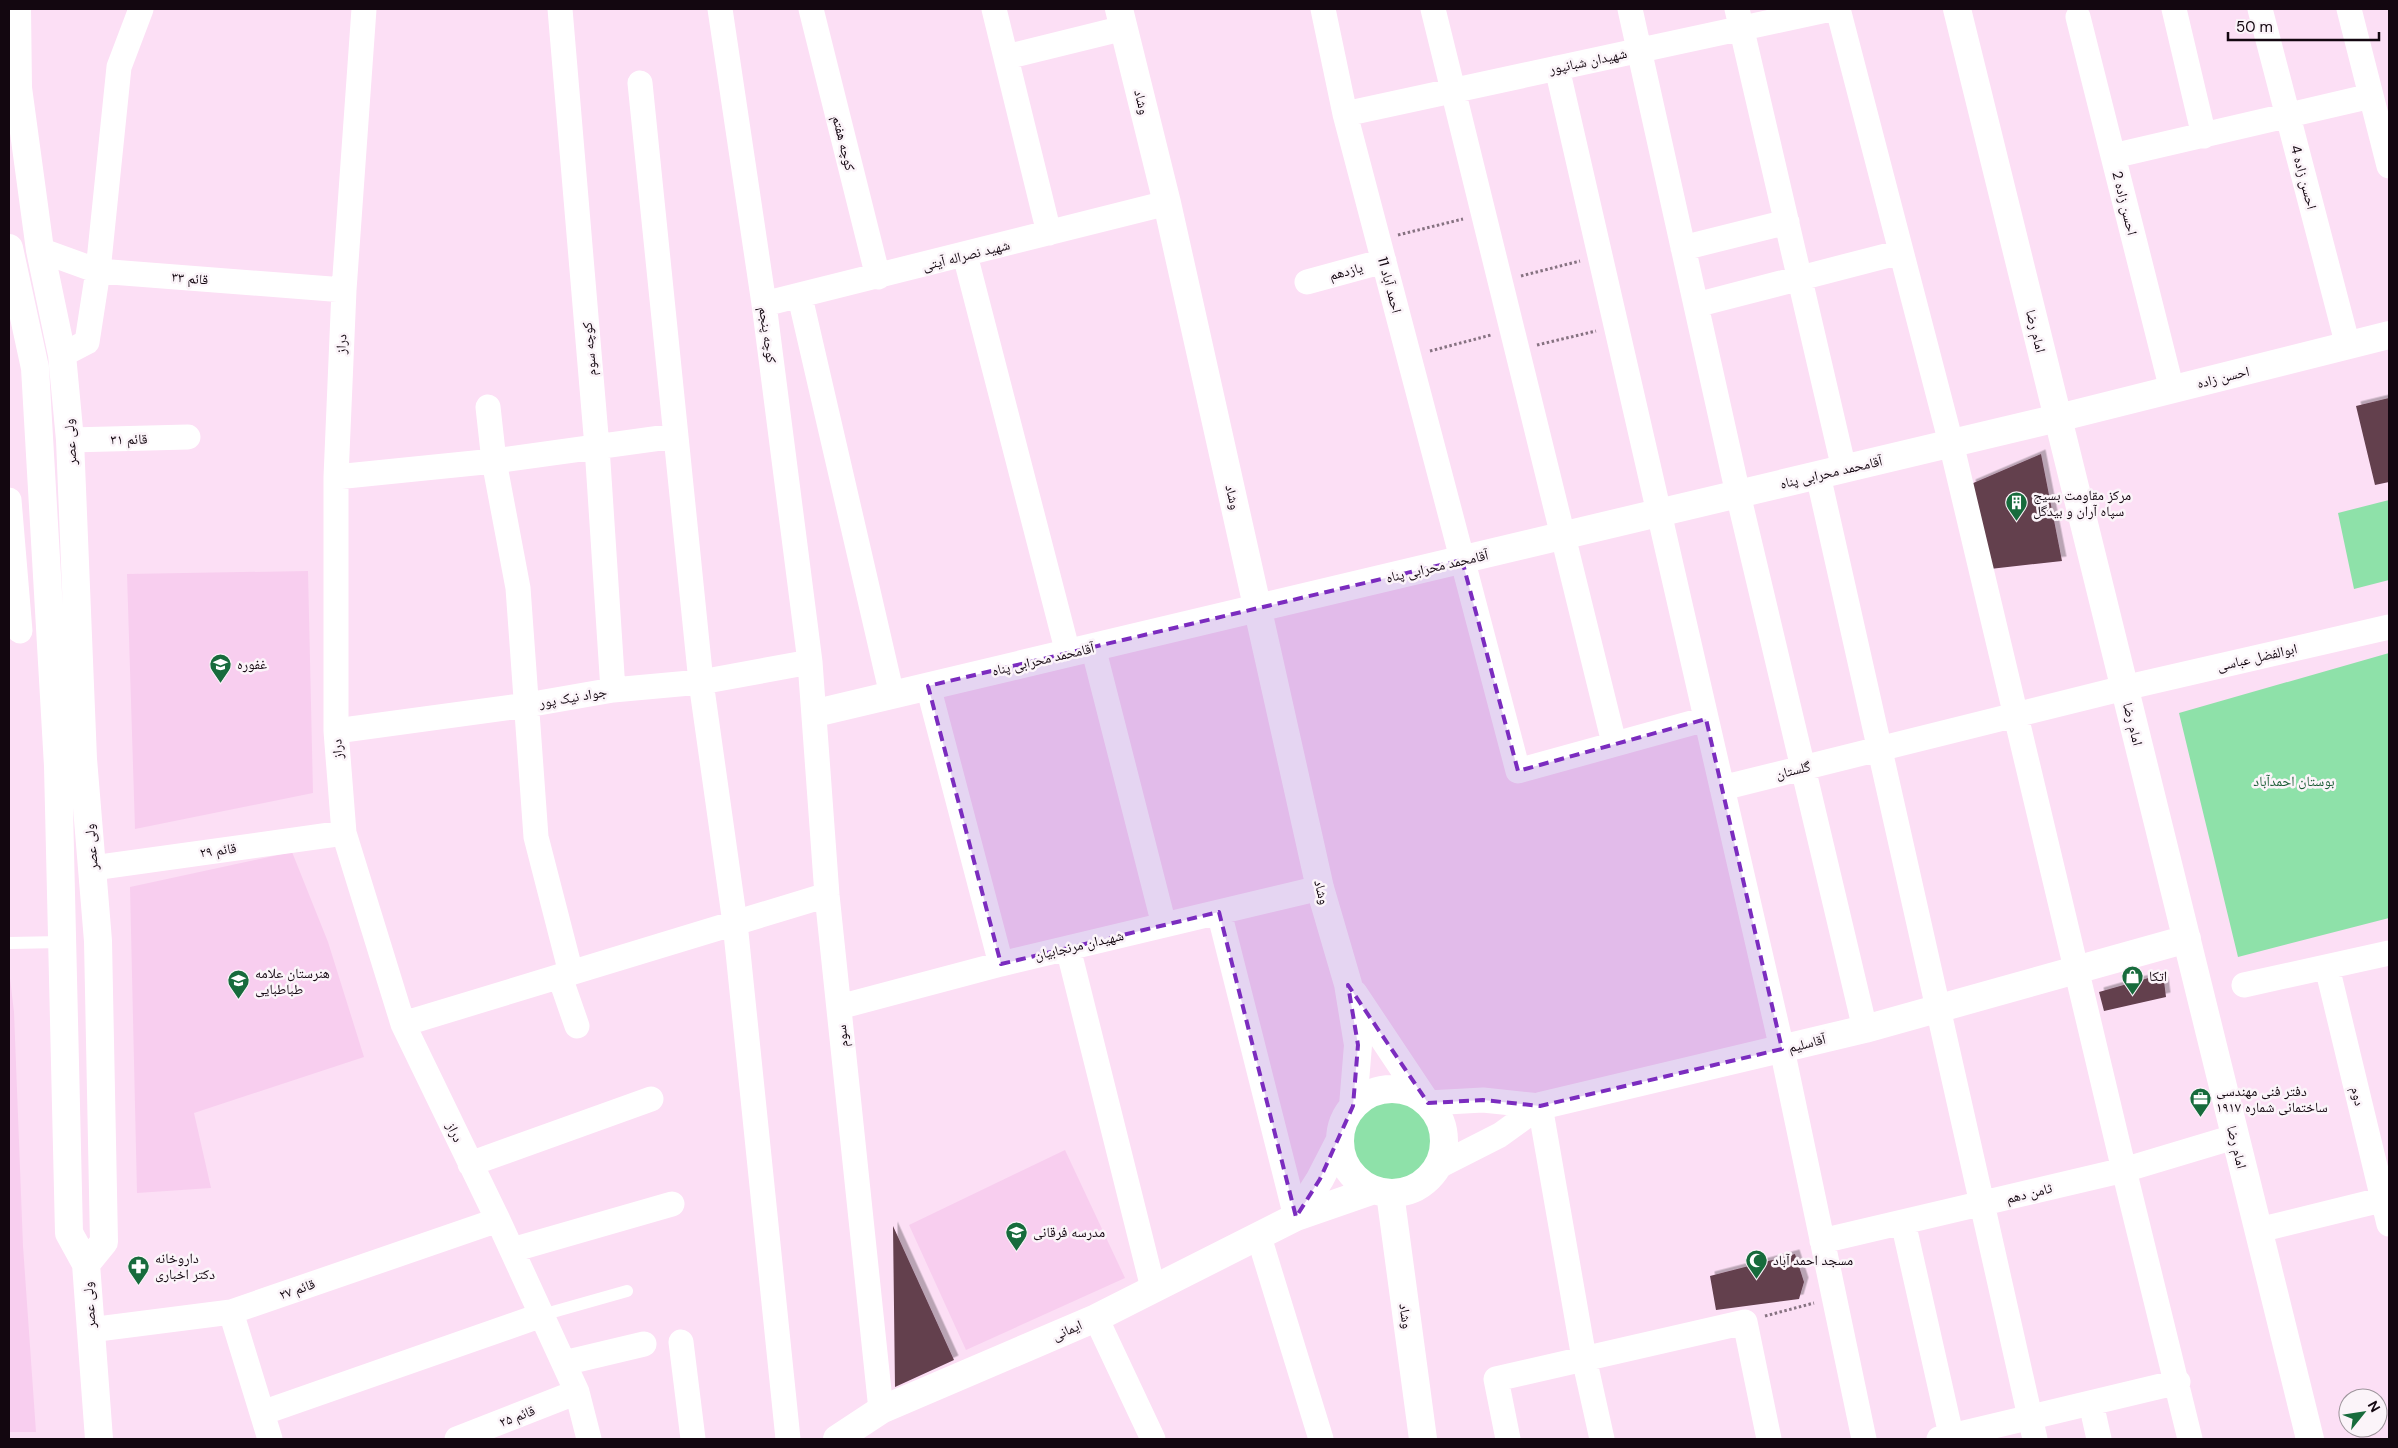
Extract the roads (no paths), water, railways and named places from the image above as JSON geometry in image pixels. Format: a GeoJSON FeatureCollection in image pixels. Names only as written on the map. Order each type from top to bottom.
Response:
{"type":"FeatureCollection","features":[{"type":"Feature","properties":{"kind":"street","name":"ولی عصر"},"geometry":{"type":"LineString","coordinates":[[18,9],[13,87],[40,250],[62,355],[70,440],[82,739],[98,940],[104,1242],[86,1264],[99,1439]]}},
{"type":"Feature","properties":{"kind":"street"},"geometry":{"type":"LineString","coordinates":[[62,355],[86,342],[98,271],[120,67],[141,9]]}},
{"type":"Feature","properties":{"kind":"street","name":"دراز"},"geometry":{"type":"LineString","coordinates":[[364,9],[344,290],[336,477],[336,731],[344,833],[403,1024],[498,1220],[577,1392],[589,1439]]}},
{"type":"Feature","properties":{"kind":"street","name":"کوچه سوم"},"geometry":{"type":"LineString","coordinates":[[560,9],[597,447],[613,690]]}},
{"type":"Feature","properties":{"kind":"street","name":"کوچه پنجم"},"geometry":{"type":"LineString","coordinates":[[720,9],[764,304],[810,662]]}},
{"type":"Feature","properties":{"kind":"street","name":"کوچه هفتم"},"geometry":{"type":"LineString","coordinates":[[811,9],[878,277]]}},
{"type":"Feature","properties":{"kind":"street"},"geometry":{"type":"LineString","coordinates":[[994,9],[1049,233]]}},
{"type":"Feature","properties":{"kind":"street","name":"احمد آباد 11"},"geometry":{"type":"LineString","coordinates":[[1323,9],[1345,114],[1518,771],[1614,743]]}},
{"type":"Feature","properties":{"kind":"street"},"geometry":{"type":"LineString","coordinates":[[1433,9],[1514,340],[1565,535],[1614,743],[1706,719]]}},
{"type":"Feature","properties":{"kind":"street"},"geometry":{"type":"LineString","coordinates":[[1630,9],[1738,494],[1865,1029]]}},
{"type":"Feature","properties":{"kind":"street","name":"شهیدان شبانپور"},"geometry":{"type":"LineString","coordinates":[[1345,114],[1639,50],[1739,19],[1831,9]]}},
{"type":"Feature","properties":{"kind":"street"},"geometry":{"type":"LineString","coordinates":[[1838,9],[1951,443],[2124,1170],[2178,1382],[2190,1439]]}},
{"type":"Feature","properties":{"kind":"street","name":"امام رضا"},"geometry":{"type":"LineString","coordinates":[[1957,9],[2310,1439]]}},
{"type":"Feature","properties":{"kind":"street"},"geometry":{"type":"LineString","coordinates":[[2174,9],[2204,136]]}},
{"type":"Feature","properties":{"kind":"street","name":"احسن زاده 4"},"geometry":{"type":"LineString","coordinates":[[2260,9],[2348,346]]}},
{"type":"Feature","properties":{"kind":"street"},"geometry":{"type":"LineString","coordinates":[[2349,9],[2389,166]]}},
{"type":"Feature","properties":{"kind":"street","name":"احسن زاده 2"},"geometry":{"type":"LineString","coordinates":[[2078,17],[2172,390]]}},
{"type":"Feature","properties":{"kind":"street"},"geometry":{"type":"LineString","coordinates":[[1006,57],[1122,18]]}},
{"type":"Feature","properties":{"kind":"street","name":"وشاد"},"geometry":{"type":"LineString","coordinates":[[1122,18],[1167,203],[1320,888],[1348,984]]}},
{"type":"Feature","properties":{"kind":"street"},"geometry":{"type":"LineString","coordinates":[[1739,19],[1799,278],[1879,749],[2033,1428]]}},
{"type":"Feature","properties":{"kind":"street"},"geometry":{"type":"LineString","coordinates":[[1557,68],[1782,1050],[1864,1439]]}},
{"type":"Feature","properties":{"kind":"street"},"geometry":{"type":"LineString","coordinates":[[640,83],[701,682],[735,923],[788,1439]]}},
{"type":"Feature","properties":{"kind":"street"},"geometry":{"type":"LineString","coordinates":[[2113,156],[2371,96]]}},
{"type":"Feature","properties":{"kind":"street","name":"شهید نصراله آیتی"},"geometry":{"type":"LineString","coordinates":[[764,304],[800,297],[1167,203]]}},
{"type":"Feature","properties":{"kind":"street"},"geometry":{"type":"LineString","coordinates":[[1683,248],[1787,222]]}},
{"type":"Feature","properties":{"kind":"street"},"geometry":{"type":"LineString","coordinates":[[9,248],[34,368],[58,766],[69,1233],[86,1264]]}},
{"type":"Feature","properties":{"kind":"street","name":"قائم ۳۳"},"geometry":{"type":"LineString","coordinates":[[40,250],[98,271],[344,290]]}},
{"type":"Feature","properties":{"kind":"street","name":"یازدهم"},"geometry":{"type":"LineString","coordinates":[[1308,282],[1381,251]]}},
{"type":"Feature","properties":{"kind":"street"},"geometry":{"type":"LineString","coordinates":[[1696,305],[1901,252]]}},
{"type":"Feature","properties":{"kind":"street"},"geometry":{"type":"LineString","coordinates":[[965,255],[1164,925]]}},
{"type":"Feature","properties":{"kind":"street"},"geometry":{"type":"LineString","coordinates":[[800,297],[892,695]]}},
{"type":"Feature","properties":{"kind":"street","name":"احسن زاده"},"geometry":{"type":"LineString","coordinates":[[2058,418],[2389,335]]}},
{"type":"Feature","properties":{"kind":"street"},"geometry":{"type":"LineString","coordinates":[[488,407],[494,461],[518,588],[536,836],[577,1026]]}},
{"type":"Feature","properties":{"kind":"street","name":"آقامحمد محرابی پناه"},"geometry":{"type":"LineString","coordinates":[[816,713],[2058,418]]}},
{"type":"Feature","properties":{"kind":"street"},"geometry":{"type":"LineString","coordinates":[[336,477],[494,461],[675,436]]}},
{"type":"Feature","properties":{"kind":"street","name":"قائم ۳۱"},"geometry":{"type":"LineString","coordinates":[[70,440],[188,437]]}},
{"type":"Feature","properties":{"kind":"street"},"geometry":{"type":"LineString","coordinates":[[9,500],[20,631]]}},
{"type":"Feature","properties":{"kind":"street","name":"ابوالفضل عباسی"},"geometry":{"type":"LineString","coordinates":[[2124,688],[2389,627]]}},
{"type":"Feature","properties":{"kind":"street","name":"جواد نیک پور"},"geometry":{"type":"LineString","coordinates":[[336,731],[527,705],[613,690],[701,682],[810,662]]}},
{"type":"Feature","properties":{"kind":"street","name":"سوم"},"geometry":{"type":"LineString","coordinates":[[810,662],[816,713],[827,895],[881,1410]]}},
{"type":"Feature","properties":{"kind":"street"},"geometry":{"type":"LineString","coordinates":[[928,686],[1001,964]]}},
{"type":"Feature","properties":{"kind":"street","name":"گلستان"},"geometry":{"type":"LineString","coordinates":[[1722,788],[2124,688]]}},
{"type":"Feature","properties":{"kind":"street","name":"قائم ۲۹"},"geometry":{"type":"LineString","coordinates":[[93,868],[344,833]]}},
{"type":"Feature","properties":{"kind":"street","name":"شهیدان مرنجابیان"},"geometry":{"type":"LineString","coordinates":[[839,1007],[1001,964],[1320,888]]}},
{"type":"Feature","properties":{"kind":"street"},"geometry":{"type":"LineString","coordinates":[[403,1024],[827,895]]}},
{"type":"Feature","properties":{"kind":"street"},"geometry":{"type":"LineString","coordinates":[[1219,912],[1296,1217]]}},
{"type":"Feature","properties":{"kind":"street","name":"آقاسلیم"},"geometry":{"type":"LineString","coordinates":[[1437,1167],[1500,1135],[1540,1106],[1865,1029],[2187,939]]}},
{"type":"Feature","properties":{"kind":"street"},"geometry":{"type":"LineString","coordinates":[[1068,948],[1153,1288]]}},
{"type":"Feature","properties":{"kind":"street"},"geometry":{"type":"LineString","coordinates":[[2244,985],[2389,953]]}},
{"type":"Feature","properties":{"kind":"street","name":"دوم"},"geometry":{"type":"LineString","coordinates":[[2327,967],[2386,1199],[2389,1224]]}},
{"type":"Feature","properties":{"kind":"street"},"geometry":{"type":"LineString","coordinates":[[1348,984],[1426,1101],[1435,1110],[1444,1127],[1444,1144],[1441,1160],[1432,1175],[1420,1186],[1405,1192],[1382,1191],[1360,1182],[1349,1170],[1342,1155],[1340,1140],[1346,1117],[1353,1106],[1362,1097],[1378,1090],[1394,1088],[1410,1091],[1426,1101],[1483,1100],[1540,1106],[1584,1358],[1602,1439]]}},
{"type":"Feature","properties":{"kind":"street"},"geometry":{"type":"LineString","coordinates":[[1348,984],[1358,1044],[1353,1106]]}},
{"type":"Feature","properties":{"kind":"street"},"geometry":{"type":"LineString","coordinates":[[470,1164],[651,1099]]}},
{"type":"Feature","properties":{"kind":"street","name":"ثامن دهم"},"geometry":{"type":"LineString","coordinates":[[1822,1241],[2124,1170],[2234,1137]]}},
{"type":"Feature","properties":{"kind":"street","name":"ایمانی"},"geometry":{"type":"LineString","coordinates":[[1296,1217],[1320,1179],[1340,1140]]}},
{"type":"Feature","properties":{"kind":"street","name":"وشاد"},"geometry":{"type":"LineString","coordinates":[[1382,1191],[1423,1439]]}},
{"type":"Feature","properties":{"kind":"street","name":"ایمانی"},"geometry":{"type":"LineString","coordinates":[[837,1439],[881,1410],[1096,1318],[1296,1217],[1382,1191]]}},
{"type":"Feature","properties":{"kind":"street"},"geometry":{"type":"LineString","coordinates":[[2259,1230],[2386,1199]]}},
{"type":"Feature","properties":{"kind":"street"},"geometry":{"type":"LineString","coordinates":[[512,1250],[672,1204]]}},
{"type":"Feature","properties":{"kind":"street","name":"قائم ۲۷"},"geometry":{"type":"LineString","coordinates":[[90,1330],[231,1312],[498,1220]]}},
{"type":"Feature","properties":{"kind":"street"},"geometry":{"type":"LineString","coordinates":[[1903,1222],[1947,1438],[2033,1428],[2091,1403],[2178,1382]]}},
{"type":"Feature","properties":{"kind":"street"},"geometry":{"type":"LineString","coordinates":[[1258,1237],[1320,1439]]}},
{"type":"Feature","properties":{"kind":"street"},"geometry":{"type":"LineString","coordinates":[[231,1312],[270,1439]]}},
{"type":"Feature","properties":{"kind":"street"},"geometry":{"type":"LineString","coordinates":[[262,1413],[542,1315]]}},
{"type":"Feature","properties":{"kind":"street"},"geometry":{"type":"LineString","coordinates":[[1096,1318],[1153,1439]]}},
{"type":"Feature","properties":{"kind":"street"},"geometry":{"type":"LineString","coordinates":[[1508,1439],[1496,1378],[1745,1322],[1769,1439]]}},
{"type":"Feature","properties":{"kind":"street"},"geometry":{"type":"LineString","coordinates":[[681,1342],[693,1439]]}},
{"type":"Feature","properties":{"kind":"street"},"geometry":{"type":"LineString","coordinates":[[564,1363],[644,1344]]}},
{"type":"Feature","properties":{"kind":"street","name":"قائم ۲۵"},"geometry":{"type":"LineString","coordinates":[[458,1439],[577,1392]]}},
{"type":"Feature","properties":{"kind":"street"},"geometry":{"type":"LineString","coordinates":[[2091,1403],[2099,1439]]}},
{"type":"Feature","properties":{"kind":"lane"},"geometry":{"type":"LineString","coordinates":[[9,943],[62,942]]}},
{"type":"Feature","properties":{"kind":"lane"},"geometry":{"type":"LineString","coordinates":[[542,1315],[627,1291]]}},
{"type":"Feature","properties":{"kind":"place","name":"مرکز مقاومت بسیج سپاه آران و بیدگل"},"geometry":{"type":"Point","coordinates":[2017,522]}},
{"type":"Feature","properties":{"kind":"place","name":"غفوره"},"geometry":{"type":"Point","coordinates":[221,683]}},
{"type":"Feature","properties":{"kind":"place","name":"اتکا"},"geometry":{"type":"Point","coordinates":[2133,995]}},
{"type":"Feature","properties":{"kind":"place","name":"هنرستان علامه طباطبایی"},"geometry":{"type":"Point","coordinates":[239,1000]}},
{"type":"Feature","properties":{"kind":"place","name":"دفتر فنی مهندسی ساختمانی شماره ۱۹۱۷"},"geometry":{"type":"Point","coordinates":[2200,1118]}},
{"type":"Feature","properties":{"kind":"place","name":"مدرسه فرقانی"},"geometry":{"type":"Point","coordinates":[1017,1251]}},
{"type":"Feature","properties":{"kind":"place","name":"مسجد احمد آباد"},"geometry":{"type":"Point","coordinates":[1757,1279]}},
{"type":"Feature","properties":{"kind":"place","name":"داروخانه دکتر اخباری"},"geometry":{"type":"Point","coordinates":[139,1285]}},
{"type":"Feature","properties":{"kind":"park label","name":"بوستان احمدآباد"},"geometry":{"type":"Point","coordinates":[2294,781]}}]}
